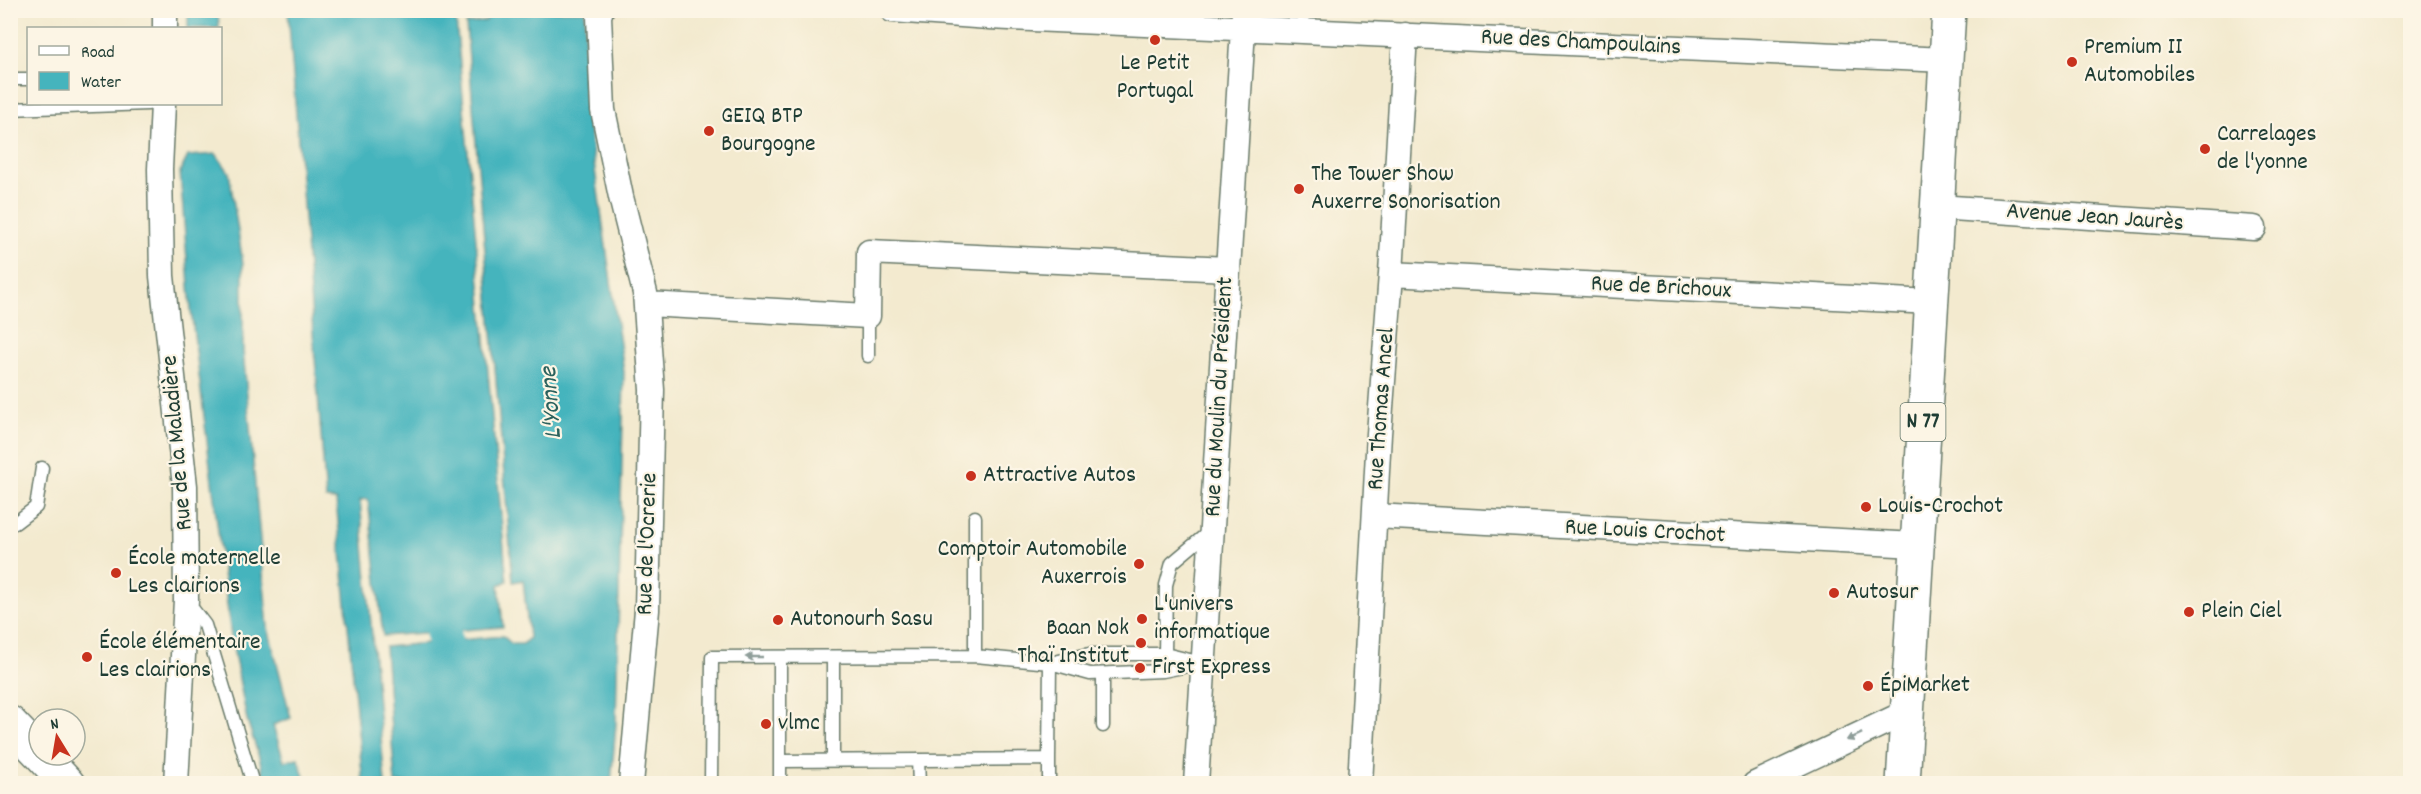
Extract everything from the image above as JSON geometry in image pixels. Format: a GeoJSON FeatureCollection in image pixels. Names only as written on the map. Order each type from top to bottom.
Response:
{"type":"FeatureCollection","features":[{"type":"Feature","properties":{"kind":"main road","name":"N 77"},"geometry":{"type":"LineString","coordinates":[[1903,783],[1949,10]]}},
{"type":"Feature","properties":{"kind":"main road"},"geometry":{"type":"LineString","coordinates":[[10,723],[27,741]]}},
{"type":"Feature","properties":{"kind":"main road"},"geometry":{"type":"LineString","coordinates":[[53,767],[68,783]]}},
{"type":"Feature","properties":{"kind":"street"},"geometry":{"type":"LineString","coordinates":[[165,10],[165,27]]}},
{"type":"Feature","properties":{"kind":"street","name":"Rue de l'Ocrerie"},"geometry":{"type":"LineString","coordinates":[[601,10],[599,16],[603,110],[647,304],[652,390],[647,610],[631,783]]}},
{"type":"Feature","properties":{"kind":"street","name":"Rue des Champoulains"},"geometry":{"type":"LineString","coordinates":[[892,10],[1001,18],[1243,19],[1405,35],[1946,60]]}},
{"type":"Feature","properties":{"kind":"street","name":"Rue du Moulin du Président"},"geometry":{"type":"LineString","coordinates":[[1197,783],[1202,663],[1208,618],[1243,19]]}},
{"type":"Feature","properties":{"kind":"street","name":"Rue Thomas Ancel"},"geometry":{"type":"LineString","coordinates":[[1360,783],[1379,434],[1405,35]]}},
{"type":"Feature","properties":{"kind":"street","name":"Rue de la Maladière"},"geometry":{"type":"LineString","coordinates":[[163,105],[160,169],[162,276],[185,486],[186,600],[176,783]]}},
{"type":"Feature","properties":{"kind":"street","name":"Avenue Jean Jaurès"},"geometry":{"type":"LineString","coordinates":[[1937,207],[2254,228]]}},
{"type":"Feature","properties":{"kind":"street"},"geometry":{"type":"LineString","coordinates":[[647,304],[868,316],[869,252],[1228,268]]}},
{"type":"Feature","properties":{"kind":"street","name":"Rue de Brichoux"},"geometry":{"type":"LineString","coordinates":[[1391,274],[1931,302]]}},
{"type":"Feature","properties":{"kind":"street","name":"Rue Louis Crochot"},"geometry":{"type":"LineString","coordinates":[[1375,516],[1916,545]]}},
{"type":"Feature","properties":{"kind":"street"},"geometry":{"type":"LineString","coordinates":[[1755,783],[1907,712]]}},
{"type":"Feature","properties":{"kind":"lane"},"geometry":{"type":"LineString","coordinates":[[10,79],[27,79]]}},
{"type":"Feature","properties":{"kind":"lane"},"geometry":{"type":"LineString","coordinates":[[10,109],[94,105]]}},
{"type":"Feature","properties":{"kind":"lane"},"geometry":{"type":"LineString","coordinates":[[868,316],[868,356]]}},
{"type":"Feature","properties":{"kind":"lane"},"geometry":{"type":"LineString","coordinates":[[10,524],[15,523],[36,507],[42,468]]}},
{"type":"Feature","properties":{"kind":"lane"},"geometry":{"type":"LineString","coordinates":[[975,517],[975,656]]}},
{"type":"Feature","properties":{"kind":"lane"},"geometry":{"type":"LineString","coordinates":[[1165,654],[1166,585],[1172,563],[1213,528]]}},
{"type":"Feature","properties":{"kind":"lane"},"geometry":{"type":"LineString","coordinates":[[186,600],[205,625],[253,783]]}},
{"type":"Feature","properties":{"kind":"lane"},"geometry":{"type":"LineString","coordinates":[[1050,663],[1089,654],[1165,654],[1202,663]]}},
{"type":"Feature","properties":{"kind":"lane"},"geometry":{"type":"LineString","coordinates":[[711,783],[712,657],[975,656],[1050,663],[1090,674],[1162,671],[1202,663]]}},
{"type":"Feature","properties":{"kind":"lane"},"geometry":{"type":"LineString","coordinates":[[780,657],[780,783]]}},
{"type":"Feature","properties":{"kind":"lane"},"geometry":{"type":"LineString","coordinates":[[833,657],[833,760]]}},
{"type":"Feature","properties":{"kind":"lane"},"geometry":{"type":"LineString","coordinates":[[1049,783],[1050,663]]}},
{"type":"Feature","properties":{"kind":"lane"},"geometry":{"type":"LineString","coordinates":[[1103,674],[1103,726]]}},
{"type":"Feature","properties":{"kind":"lane"},"geometry":{"type":"LineString","coordinates":[[780,760],[1049,759]]}},
{"type":"Feature","properties":{"kind":"lane"},"geometry":{"type":"LineString","coordinates":[[918,760],[919,783]]}},
{"type":"Feature","properties":{"kind":"water"},"geometry":{"type":"Polygon","coordinates":[[[188,11],[218,11],[219,27],[188,27],[188,11]]]}},
{"type":"Feature","properties":{"kind":"water"},"geometry":{"type":"Polygon","coordinates":[[[288,11],[454,11],[456,20],[507,581],[499,585],[503,627],[383,636],[368,499],[360,500],[385,783],[363,783],[336,500],[326,499],[288,11]]]}},
{"type":"Feature","properties":{"kind":"water"},"geometry":{"type":"Polygon","coordinates":[[[493,11],[585,11],[584,93],[624,372],[616,724],[611,783],[395,783],[385,647],[503,636],[512,644],[523,644],[529,638],[523,580],[513,582],[466,24],[486,21],[493,11]]]}},
{"type":"Feature","properties":{"kind":"water"},"geometry":{"type":"Polygon","coordinates":[[[216,154],[229,172],[243,264],[243,350],[268,628],[291,718],[273,725],[284,761],[298,758],[306,783],[264,783],[260,760],[247,720],[231,637],[191,310],[180,172],[188,156],[216,154]]]}},
{"type":"Feature","properties":{"kind":"waterway","name":"L'Yonne"},"geometry":{"type":"LineString","coordinates":[[438,582],[460,784]]}},
{"type":"Feature","properties":{"kind":"place","name":"Le Petit Portugal"},"geometry":{"type":"Point","coordinates":[1155,40]}},
{"type":"Feature","properties":{"kind":"place","name":"Premium II Automobiles"},"geometry":{"type":"Point","coordinates":[2072,62]}},
{"type":"Feature","properties":{"kind":"place","name":"GEIQ BTP Bourgogne"},"geometry":{"type":"Point","coordinates":[709,131]}},
{"type":"Feature","properties":{"kind":"place","name":"Carrelages de l'yonne"},"geometry":{"type":"Point","coordinates":[2205,149]}},
{"type":"Feature","properties":{"kind":"place","name":"The Tower Show Auxerre Sonorisation"},"geometry":{"type":"Point","coordinates":[1299,189]}},
{"type":"Feature","properties":{"kind":"place","name":"Attractive Autos"},"geometry":{"type":"Point","coordinates":[971,476]}},
{"type":"Feature","properties":{"kind":"place","name":"Louis-Crochot"},"geometry":{"type":"Point","coordinates":[1866,507]}},
{"type":"Feature","properties":{"kind":"place","name":"Comptoir Automobile Auxerrois"},"geometry":{"type":"Point","coordinates":[1139,564]}},
{"type":"Feature","properties":{"kind":"place","name":"École maternelle Les clairions"},"geometry":{"type":"Point","coordinates":[116,573]}},
{"type":"Feature","properties":{"kind":"place","name":"Autosur"},"geometry":{"type":"Point","coordinates":[1834,593]}},
{"type":"Feature","properties":{"kind":"place","name":"Plein Ciel"},"geometry":{"type":"Point","coordinates":[2189,612]}},
{"type":"Feature","properties":{"kind":"place","name":"L'univers informatique"},"geometry":{"type":"Point","coordinates":[1142,619]}},
{"type":"Feature","properties":{"kind":"place","name":"Autonourh Sasu"},"geometry":{"type":"Point","coordinates":[778,620]}},
{"type":"Feature","properties":{"kind":"place","name":"Baan Nok Thaï Institut"},"geometry":{"type":"Point","coordinates":[1141,643]}},
{"type":"Feature","properties":{"kind":"place","name":"École élémentaire Les clairions"},"geometry":{"type":"Point","coordinates":[87,657]}},
{"type":"Feature","properties":{"kind":"place","name":"First Express"},"geometry":{"type":"Point","coordinates":[1140,668]}},
{"type":"Feature","properties":{"kind":"place","name":"ÉpiMarket"},"geometry":{"type":"Point","coordinates":[1868,686]}},
{"type":"Feature","properties":{"kind":"place","name":"vlmc"},"geometry":{"type":"Point","coordinates":[766,724]}}]}
